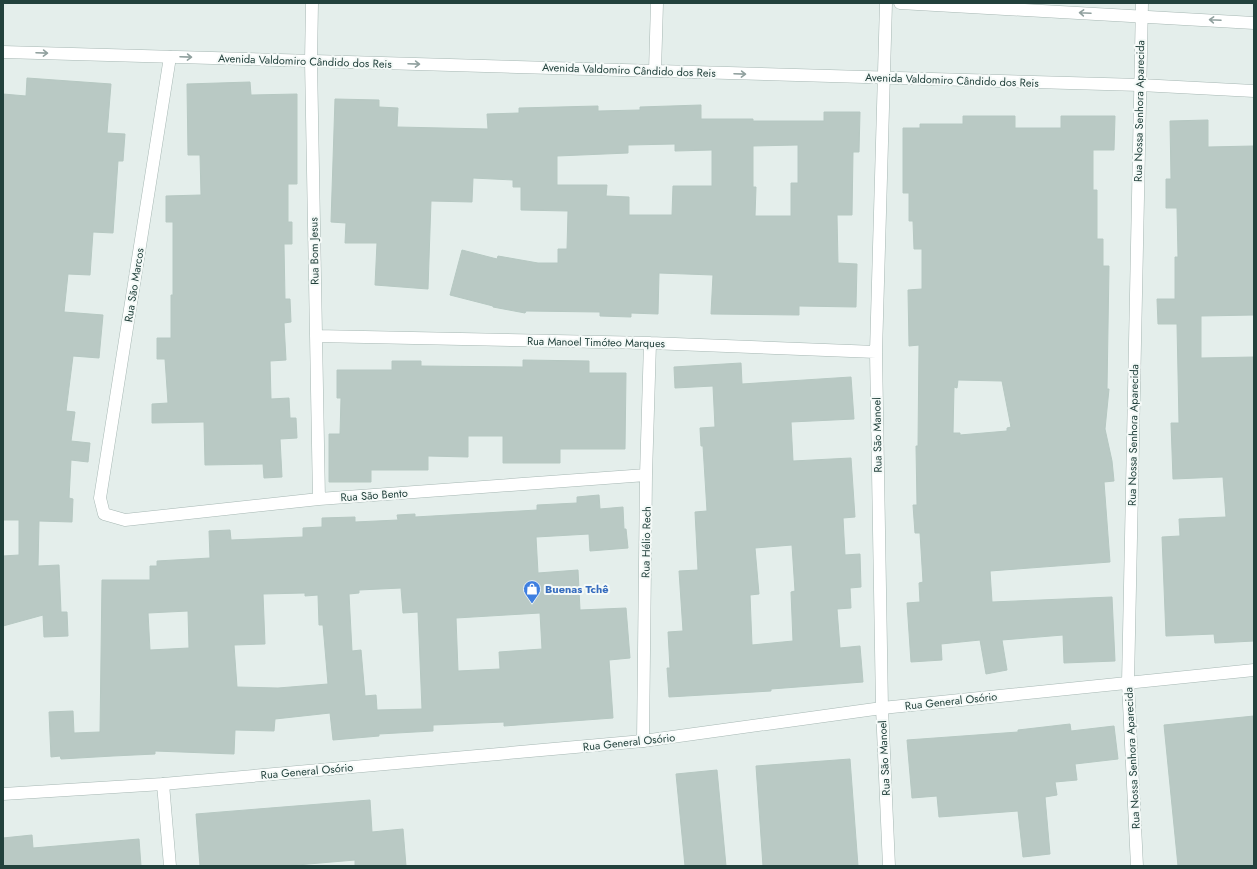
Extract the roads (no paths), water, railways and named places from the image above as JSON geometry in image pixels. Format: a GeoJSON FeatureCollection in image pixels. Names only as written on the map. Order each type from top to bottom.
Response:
{"type":"FeatureCollection","features":[{"type":"Feature","properties":{"kind":"street","name":"Rua Bom Jesus"},"geometry":{"type":"LineString","coordinates":[[312,3],[311,61],[319,499]]}},
{"type":"Feature","properties":{"kind":"street"},"geometry":{"type":"LineString","coordinates":[[655,71],[657,3]]}},
{"type":"Feature","properties":{"kind":"street","name":"Rua São Manoel"},"geometry":{"type":"LineString","coordinates":[[886,3],[876,352],[882,708],[889,866]]}},
{"type":"Feature","properties":{"kind":"street"},"geometry":{"type":"LineString","coordinates":[[900,3],[1254,23]]}},
{"type":"Feature","properties":{"kind":"street","name":"Rua Nossa Senhora Aparecida"},"geometry":{"type":"LineString","coordinates":[[1137,866],[1128,683],[1142,3]]}},
{"type":"Feature","properties":{"kind":"street","name":"Avenida Valdomiro Cândido dos Reis"},"geometry":{"type":"LineString","coordinates":[[3,52],[1140,85],[1254,91]]}},
{"type":"Feature","properties":{"kind":"street","name":"Rua São Marcos"},"geometry":{"type":"LineString","coordinates":[[104,514],[100,498],[170,57]]}},
{"type":"Feature","properties":{"kind":"street","name":"Rua Manoel Timóteo Marques"},"geometry":{"type":"LineString","coordinates":[[316,336],[650,343],[876,352]]}},
{"type":"Feature","properties":{"kind":"street","name":"Rua Hélio Rech"},"geometry":{"type":"LineString","coordinates":[[643,741],[646,475],[650,343]]}},
{"type":"Feature","properties":{"kind":"street","name":"Rua São Bento"},"geometry":{"type":"LineString","coordinates":[[104,514],[125,520],[319,499],[646,475]]}},
{"type":"Feature","properties":{"kind":"street","name":"Rua General Osório"},"geometry":{"type":"LineString","coordinates":[[3,794],[163,784],[643,741],[882,708],[1254,670]]}},
{"type":"Feature","properties":{"kind":"street"},"geometry":{"type":"LineString","coordinates":[[163,784],[170,866]]}},
{"type":"Feature","properties":{"kind":"place","name":"Buenas Tchê"},"geometry":{"type":"Point","coordinates":[532,604]}}]}
